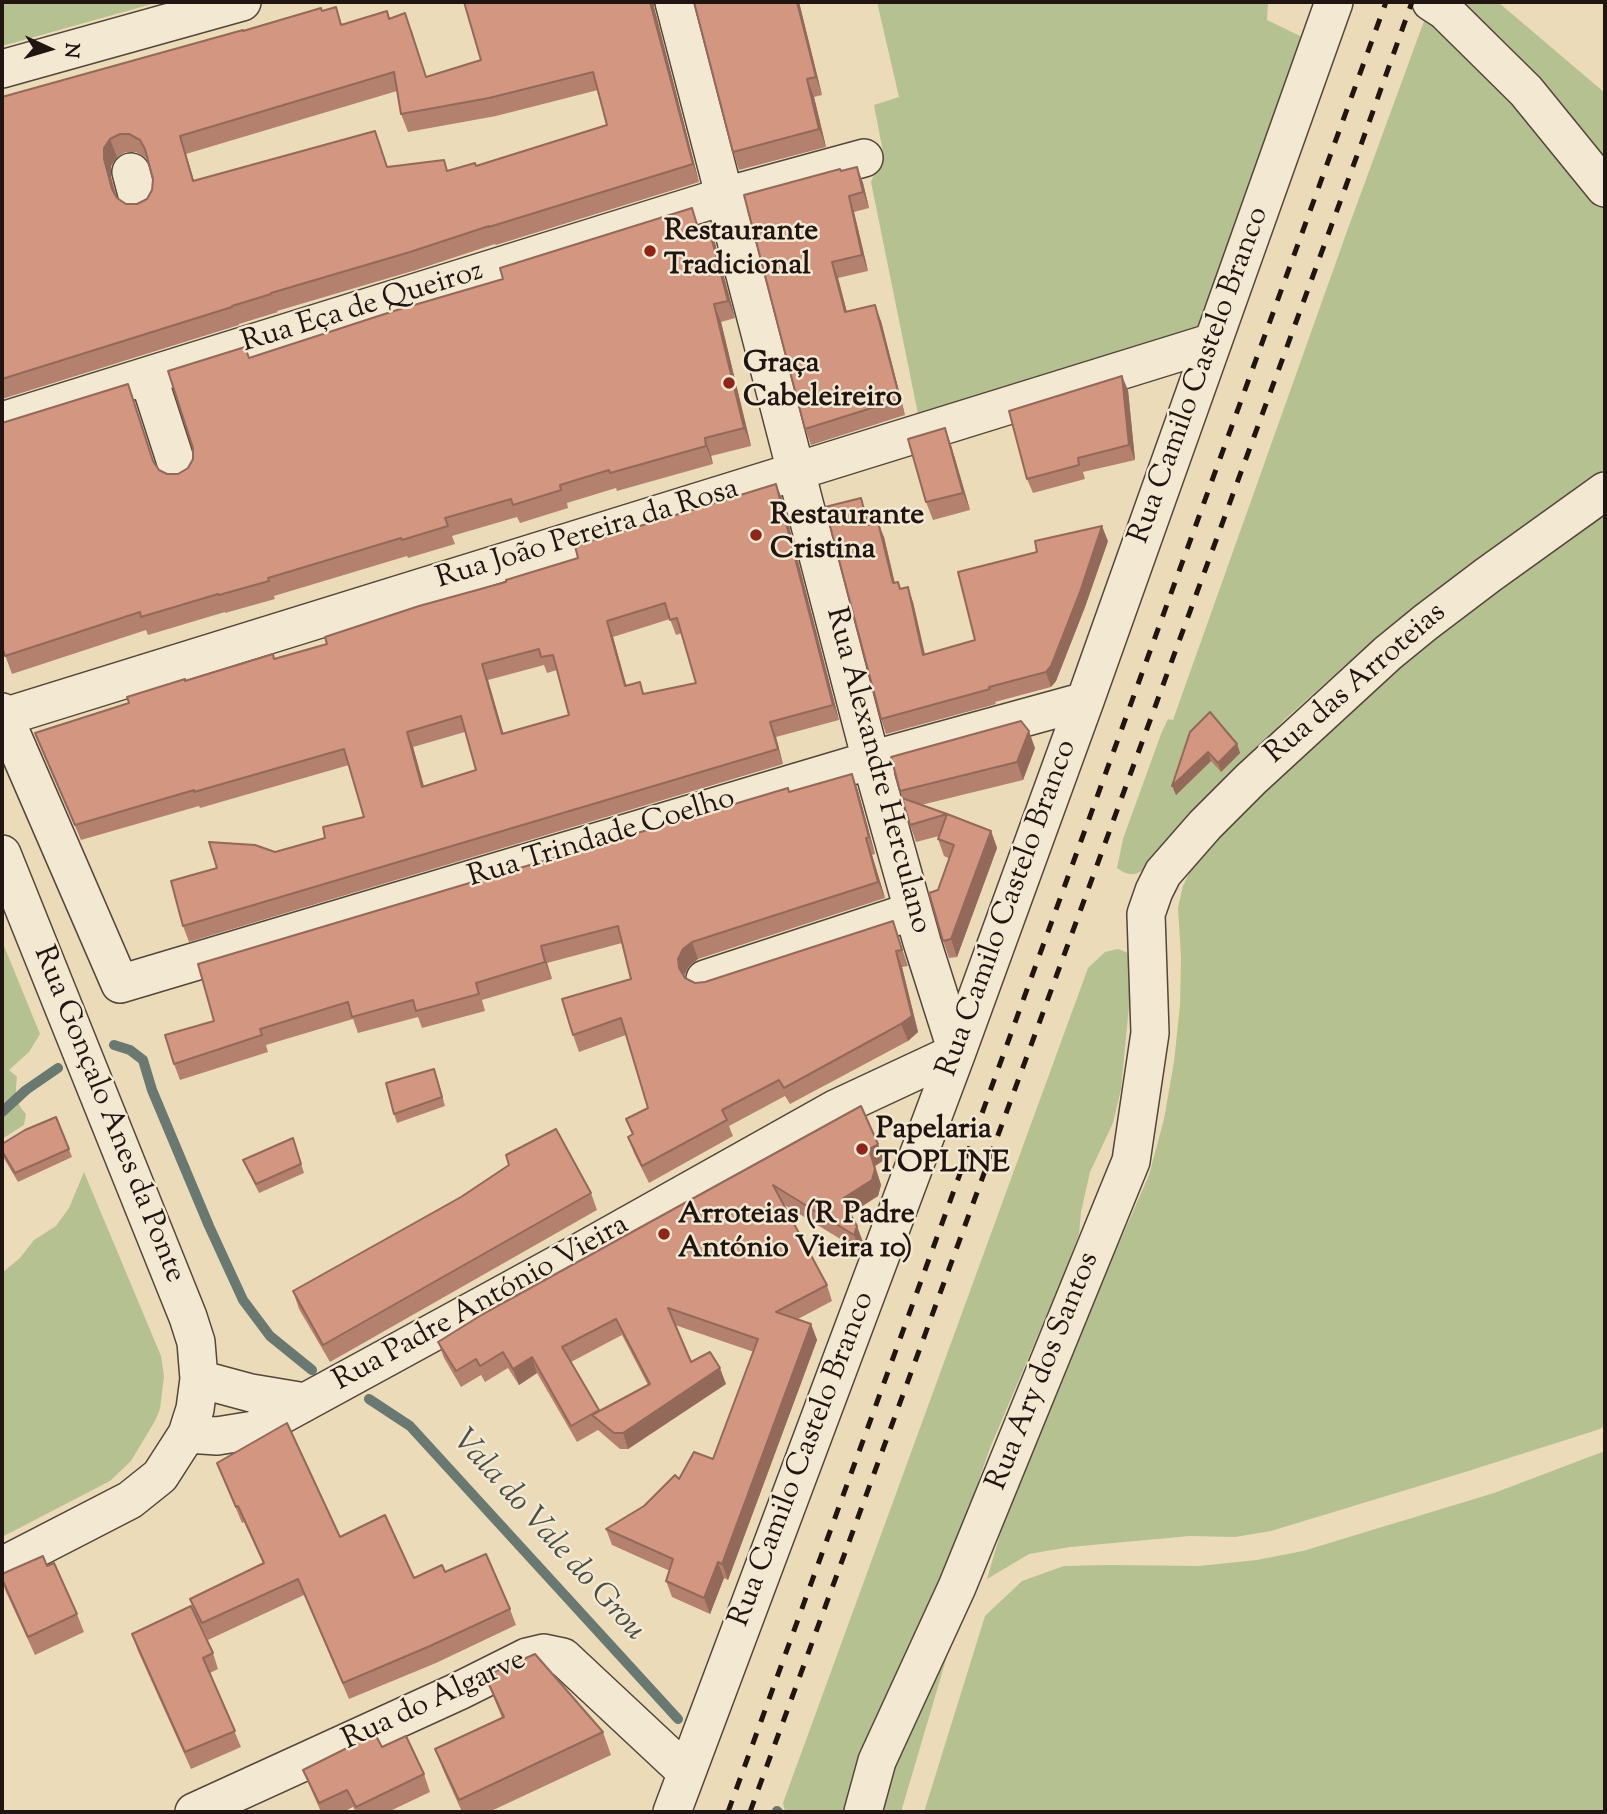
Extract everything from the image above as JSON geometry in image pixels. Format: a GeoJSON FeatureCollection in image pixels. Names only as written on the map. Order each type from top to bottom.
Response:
{"type":"FeatureCollection","features":[{"type":"Feature","properties":{"kind":"street"},"geometry":{"type":"LineString","coordinates":[[2,69],[242,2]]}},
{"type":"Feature","properties":{"kind":"street","name":"Rua Alexandre Herculano"},"geometry":{"type":"LineString","coordinates":[[674,2],[871,761],[913,911],[957,1052]]}},
{"type":"Feature","properties":{"kind":"street","name":"Rua Camilo Castelo Branco"},"geometry":{"type":"LineString","coordinates":[[671,1812],[957,1052],[1334,2]]}},
{"type":"Feature","properties":{"kind":"street"},"geometry":{"type":"LineString","coordinates":[[1432,2],[1445,11],[1526,91],[1605,188]]}},
{"type":"Feature","properties":{"kind":"street","name":"Rua Eça de Queiroz"},"geometry":{"type":"LineString","coordinates":[[2,421],[725,196],[864,158]]}},
{"type":"Feature","properties":{"kind":"street","name":"Rua João Pereira da Rosa"},"geometry":{"type":"LineString","coordinates":[[3,714],[1213,342]]}},
{"type":"Feature","properties":{"kind":"street"},"geometry":{"type":"LineString","coordinates":[[148,376],[179,472]]}},
{"type":"Feature","properties":{"kind":"street","name":"Rua das Arroteias"},"geometry":{"type":"LineString","coordinates":[[1146,914],[1163,873],[1176,857],[1290,742],[1426,622],[1605,491]]}},
{"type":"Feature","properties":{"kind":"street","name":"Rua Trindade Coelho"},"geometry":{"type":"LineString","coordinates":[[3,714],[120,984],[871,761],[1085,701]]}},
{"type":"Feature","properties":{"kind":"street","name":"Rua Gonçalo Anes da Ponte"},"geometry":{"type":"LineString","coordinates":[[2,854],[188,1317],[196,1342],[199,1379]]}},
{"type":"Feature","properties":{"kind":"street"},"geometry":{"type":"LineString","coordinates":[[705,979],[913,911]]}},
{"type":"Feature","properties":{"kind":"street","name":"Rua Ary dos Santos"},"geometry":{"type":"LineString","coordinates":[[863,1812],[877,1761],[957,1587],[1131,1161],[1150,1033],[1146,914]]}},
{"type":"Feature","properties":{"kind":"street","name":"Rua Padre António Vieira"},"geometry":{"type":"LineString","coordinates":[[187,1434],[217,1436],[254,1430],[837,1108],[957,1052]]}},
{"type":"Feature","properties":{"kind":"street"},"geometry":{"type":"LineString","coordinates":[[2,1566],[130,1500],[160,1476],[187,1434],[195,1409],[199,1379]]}},
{"type":"Feature","properties":{"kind":"street","name":"Rua Padre António Vieira"},"geometry":{"type":"LineString","coordinates":[[199,1379],[251,1393],[305,1402]]}},
{"type":"Feature","properties":{"kind":"street","name":"Rua do Algarve"},"geometry":{"type":"LineString","coordinates":[[194,1812],[459,1691],[527,1657],[544,1653],[563,1657],[687,1772]]}},
{"type":"Feature","properties":{"kind":"green space"},"geometry":{"type":"Polygon","coordinates":[[[2,2],[159,2],[2,46],[2,2]]]}},
{"type":"Feature","properties":{"kind":"green space"},"geometry":{"type":"Polygon","coordinates":[[[877,2],[1268,2],[1267,20],[1304,38],[1199,337],[919,419],[871,182],[883,152],[874,105],[899,97],[877,2]]]}},
{"type":"Feature","properties":{"kind":"green space"},"geometry":{"type":"Polygon","coordinates":[[[1431,2],[1498,2],[1605,93],[1605,472],[1558,501],[1382,632],[1284,720],[1148,866],[1140,872],[1126,873],[1117,868],[1123,839],[1161,734],[1168,719],[1173,720],[1431,2]]]}},
{"type":"Feature","properties":{"kind":"green space"},"geometry":{"type":"Polygon","coordinates":[[[1605,512],[1605,1425],[1600,1429],[1462,1473],[1271,1531],[1235,1537],[1190,1536],[1070,1547],[1029,1554],[987,1579],[1022,1460],[1149,1175],[1164,1119],[1174,1062],[1180,1005],[1178,908],[1183,886],[1193,865],[1205,846],[1239,817],[1404,658],[1605,512]]]}},
{"type":"Feature","properties":{"kind":"green space"},"geometry":{"type":"Polygon","coordinates":[[[2,941],[40,1034],[29,1052],[9,1070],[17,1077],[17,1097],[26,1114],[24,1125],[2,1139],[2,941]]]}},
{"type":"Feature","properties":{"kind":"green space"},"geometry":{"type":"Polygon","coordinates":[[[1118,949],[1128,953],[1132,976],[1121,1089],[1113,1123],[1090,1172],[1079,1234],[1061,1281],[990,1448],[954,1552],[853,1812],[785,1812],[783,1803],[1088,968],[1105,952],[1118,949]]]}},
{"type":"Feature","properties":{"kind":"green space"},"geometry":{"type":"Polygon","coordinates":[[[84,1172],[161,1356],[164,1376],[160,1409],[131,1461],[110,1481],[2,1537],[2,1273],[20,1258],[34,1240],[56,1226],[69,1208],[84,1172]]]}},
{"type":"Feature","properties":{"kind":"green space"},"geometry":{"type":"Polygon","coordinates":[[[1605,1451],[1605,1812],[924,1812],[985,1616],[1022,1581],[1064,1566],[1199,1566],[1257,1560],[1303,1551],[1494,1493],[1605,1451]]]}},
{"type":"Feature","properties":{"kind":"green space"},"geometry":{"type":"Polygon","coordinates":[[[958,1619],[901,1812],[871,1812],[958,1619]]]}},
{"type":"Feature","properties":{"kind":"building"},"geometry":{"type":"Polygon","coordinates":[[[464,2],[650,2],[693,164],[271,293],[2,379],[2,97],[321,8],[322,11],[336,7],[341,25],[387,11],[389,19],[405,13],[426,77],[481,60],[464,2]],[[394,72],[180,136],[193,181],[375,131],[387,167],[444,160],[447,171],[475,163],[476,166],[607,125],[593,72],[489,98],[401,114],[394,72]],[[120,134],[110,139],[104,148],[104,159],[117,198],[126,204],[137,204],[147,199],[152,190],[153,179],[140,140],[129,134],[120,134]]]}},
{"type":"Feature","properties":{"kind":"building"},"geometry":{"type":"Polygon","coordinates":[[[694,2],[797,2],[816,77],[807,79],[819,129],[733,152],[694,2]]]}},
{"type":"Feature","properties":{"kind":"building"},"geometry":{"type":"Polygon","coordinates":[[[857,167],[863,192],[849,196],[862,255],[832,262],[845,312],[875,305],[900,399],[805,429],[744,195],[840,169],[841,171],[857,167]]]}},
{"type":"Feature","properties":{"kind":"building"},"geometry":{"type":"Polygon","coordinates":[[[692,208],[698,228],[708,225],[728,301],[714,304],[744,428],[705,438],[706,446],[610,473],[609,470],[560,485],[561,490],[513,505],[511,499],[445,518],[448,526],[141,617],[140,612],[5,656],[2,647],[2,423],[128,384],[153,461],[159,470],[167,474],[178,474],[188,468],[193,459],[193,448],[168,371],[245,347],[249,358],[503,279],[500,268],[692,208]]]}},
{"type":"Feature","properties":{"kind":"building"},"geometry":{"type":"Polygon","coordinates":[[[1122,376],[1129,445],[1078,458],[1079,465],[1027,479],[1009,411],[1122,376]]]}},
{"type":"Feature","properties":{"kind":"building"},"geometry":{"type":"Polygon","coordinates":[[[945,428],[963,493],[926,502],[908,439],[945,428]]]}},
{"type":"Feature","properties":{"kind":"building"},"geometry":{"type":"Polygon","coordinates":[[[776,484],[833,705],[770,722],[778,749],[183,926],[171,881],[217,868],[209,842],[255,845],[275,852],[325,838],[323,827],[364,817],[344,749],[75,825],[35,733],[129,703],[127,697],[273,654],[274,659],[327,644],[325,637],[578,558],[575,546],[776,484]],[[665,603],[607,621],[625,686],[640,682],[643,694],[696,683],[677,618],[670,620],[665,603]],[[539,649],[482,664],[502,734],[569,715],[553,655],[541,657],[539,649]],[[461,716],[407,732],[422,787],[476,770],[461,716]]]}},
{"type":"Feature","properties":{"kind":"building"},"geometry":{"type":"Polygon","coordinates":[[[861,498],[868,525],[878,522],[893,583],[898,582],[900,589],[908,587],[923,655],[975,640],[958,572],[1037,552],[1035,541],[1102,526],[1080,592],[1051,666],[1046,672],[881,719],[825,507],[861,498]]]}},
{"type":"Feature","properties":{"kind":"building"},"geometry":{"type":"Polygon","coordinates":[[[1210,712],[1237,744],[1218,763],[1208,752],[1172,786],[1190,732],[1210,712]]]}},
{"type":"Feature","properties":{"kind":"building"},"geometry":{"type":"Polygon","coordinates":[[[1021,721],[1029,731],[1017,762],[900,791],[891,757],[1021,721]]]}},
{"type":"Feature","properties":{"kind":"building"},"geometry":{"type":"Polygon","coordinates":[[[852,774],[878,882],[692,942],[683,949],[678,959],[679,968],[685,978],[695,983],[705,982],[893,921],[902,950],[896,951],[912,1016],[784,1088],[779,1080],[722,1110],[727,1120],[642,1166],[628,1137],[633,1134],[626,1119],[648,1108],[621,1018],[573,1035],[562,999],[631,979],[618,926],[541,946],[545,962],[476,983],[479,994],[416,1011],[413,1000],[352,1017],[348,1002],[260,1029],[262,1035],[174,1064],[165,1035],[214,1021],[198,964],[788,788],[789,792],[852,774]]]}},
{"type":"Feature","properties":{"kind":"building"},"geometry":{"type":"Polygon","coordinates":[[[902,798],[947,814],[910,825],[902,798]]]}},
{"type":"Feature","properties":{"kind":"building"},"geometry":{"type":"Polygon","coordinates":[[[947,814],[991,831],[951,939],[943,941],[929,893],[938,890],[954,845],[938,839],[947,814]]]}},
{"type":"Feature","properties":{"kind":"building"},"geometry":{"type":"Polygon","coordinates":[[[434,1069],[442,1097],[394,1114],[386,1083],[434,1069]]]}},
{"type":"Feature","properties":{"kind":"building"},"geometry":{"type":"Polygon","coordinates":[[[861,1106],[878,1144],[869,1149],[875,1169],[872,1180],[842,1199],[857,1226],[854,1235],[773,1185],[827,1285],[776,1312],[811,1324],[722,1564],[718,1562],[704,1598],[666,1581],[673,1559],[606,1529],[644,1506],[675,1475],[679,1479],[694,1452],[713,1459],[758,1339],[668,1308],[691,1362],[710,1352],[720,1368],[623,1433],[614,1433],[592,1415],[650,1384],[616,1319],[562,1347],[599,1410],[571,1426],[532,1357],[513,1369],[503,1352],[480,1366],[476,1359],[456,1371],[438,1342],[483,1314],[861,1106]]]}},
{"type":"Feature","properties":{"kind":"building"},"geometry":{"type":"Polygon","coordinates":[[[56,1117],[69,1149],[15,1173],[2,1151],[2,1144],[25,1130],[56,1117]]]}},
{"type":"Feature","properties":{"kind":"building"},"geometry":{"type":"Polygon","coordinates":[[[556,1129],[591,1193],[323,1345],[293,1291],[461,1197],[509,1165],[506,1155],[556,1129]]]}},
{"type":"Feature","properties":{"kind":"building"},"geometry":{"type":"Polygon","coordinates":[[[293,1138],[301,1164],[256,1184],[243,1160],[293,1138]]]}},
{"type":"Feature","properties":{"kind":"building"},"geometry":{"type":"Polygon","coordinates":[[[287,1423],[340,1537],[385,1515],[414,1578],[442,1565],[445,1572],[486,1554],[510,1609],[343,1683],[298,1579],[202,1623],[190,1599],[264,1563],[217,1463],[287,1423]]]}},
{"type":"Feature","properties":{"kind":"building"},"geometry":{"type":"Polygon","coordinates":[[[43,1556],[47,1566],[54,1563],[77,1614],[28,1637],[2,1574],[43,1556]]]}},
{"type":"Feature","properties":{"kind":"building"},"geometry":{"type":"Polygon","coordinates":[[[191,1606],[213,1653],[203,1658],[235,1731],[185,1752],[132,1634],[191,1606]]]}},
{"type":"Feature","properties":{"kind":"building"},"geometry":{"type":"Polygon","coordinates":[[[535,1654],[603,1732],[459,1800],[435,1749],[504,1717],[485,1676],[535,1654]]]}},
{"type":"Feature","properties":{"kind":"building"},"geometry":{"type":"Polygon","coordinates":[[[375,1734],[382,1747],[406,1736],[424,1774],[356,1807],[347,1790],[319,1803],[303,1770],[375,1734]]]}},
{"type":"Feature","properties":{"kind":"waterway","name":"Vala do Vale do Grou"},"geometry":{"type":"LineString","coordinates":[[114,1045],[130,1050],[143,1060],[152,1090],[243,1300],[270,1336],[312,1370]]}},
{"type":"Feature","properties":{"kind":"waterway","name":"Vala do Vale do Grou"},"geometry":{"type":"LineString","coordinates":[[2,1112],[26,1090],[58,1068]]}},
{"type":"Feature","properties":{"kind":"waterway","name":"Vala do Vale do Grou"},"geometry":{"type":"LineString","coordinates":[[369,1399],[410,1426],[678,1719]]}},
{"type":"Feature","properties":{"kind":"railway"},"geometry":{"type":"LineString","coordinates":[[728,1812],[1386,2]]}},
{"type":"Feature","properties":{"kind":"railway"},"geometry":{"type":"LineString","coordinates":[[750,1812],[1412,2]]}},
{"type":"Feature","properties":{"kind":"place","name":"Restaurante Tradicional"},"geometry":{"type":"Point","coordinates":[650,251]}},
{"type":"Feature","properties":{"kind":"place","name":"Graça Cabeleireiro"},"geometry":{"type":"Point","coordinates":[729,383]}},
{"type":"Feature","properties":{"kind":"place","name":"Restaurante Cristina"},"geometry":{"type":"Point","coordinates":[756,535]}},
{"type":"Feature","properties":{"kind":"place","name":"Papelaria TOPLINE"},"geometry":{"type":"Point","coordinates":[862,1149]}},
{"type":"Feature","properties":{"kind":"place","name":"Arroteias (R Padre António Vieira 10)"},"geometry":{"type":"Point","coordinates":[664,1234]}}]}
